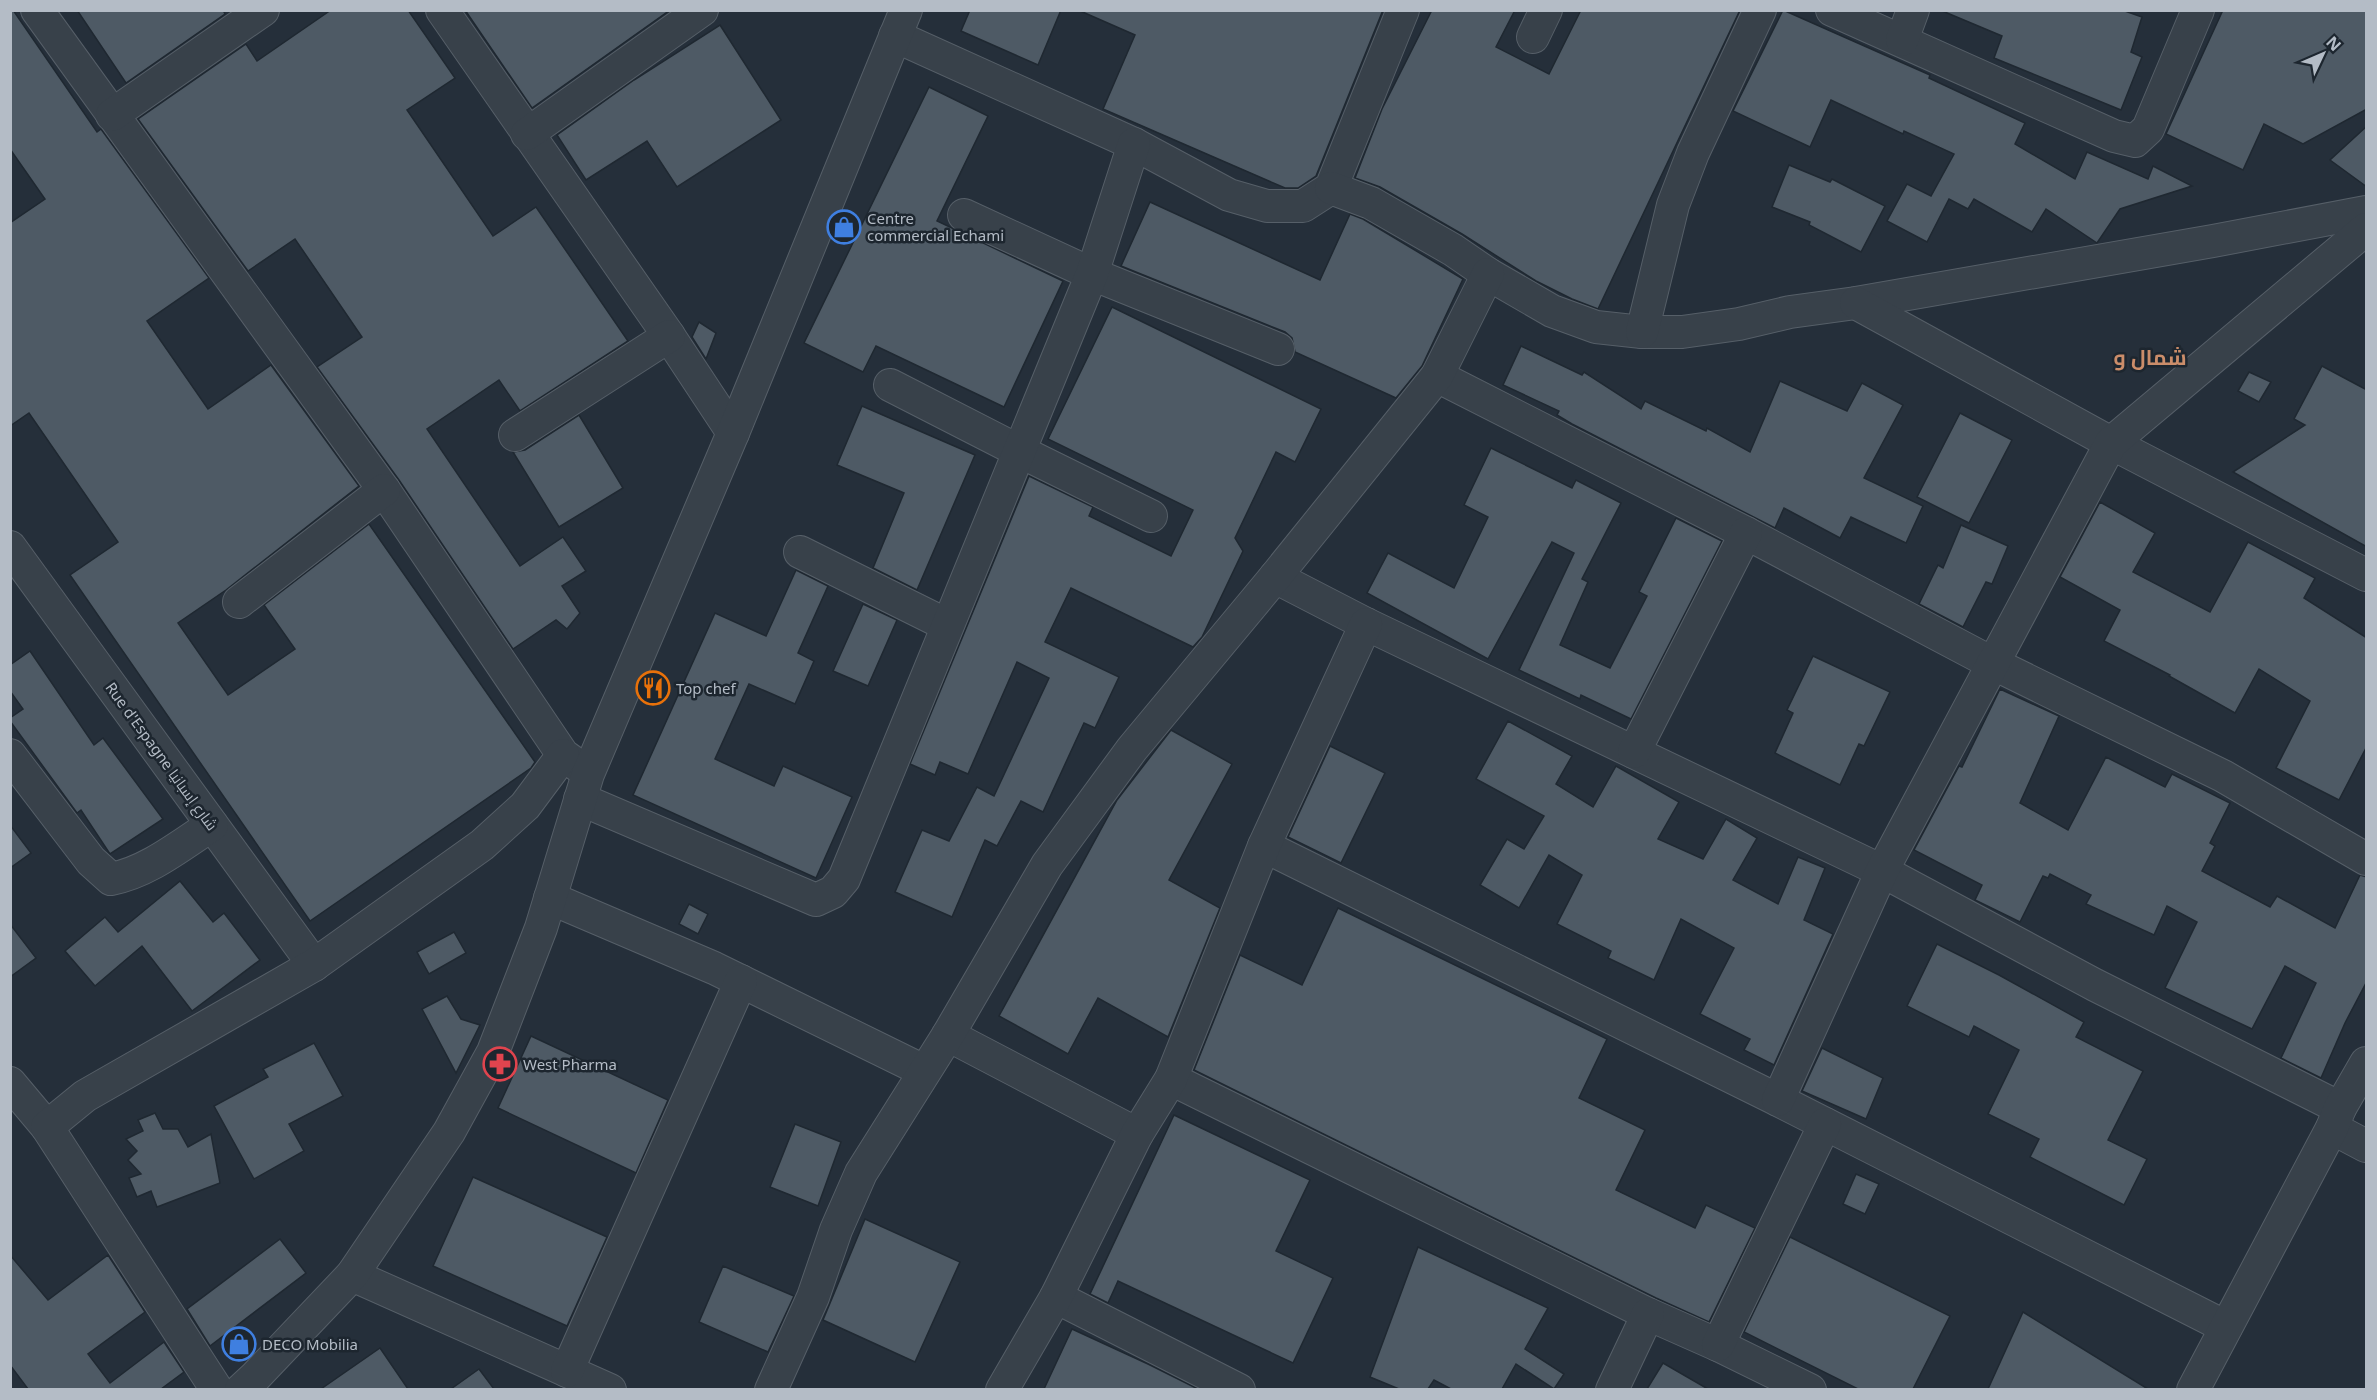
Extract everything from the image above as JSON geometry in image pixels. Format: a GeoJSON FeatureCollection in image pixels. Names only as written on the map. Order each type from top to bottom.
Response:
{"type":"FeatureCollection","features":[{"type":"Feature","properties":{"kind":"street"},"geometry":{"type":"LineString","coordinates":[[37,10],[384,490],[584,786],[816,900],[833,892],[844,879],[1092,274],[1134,144]]}},
{"type":"Feature","properties":{"kind":"street"},"geometry":{"type":"LineString","coordinates":[[112,115],[263,10]]}},
{"type":"Feature","properties":{"kind":"street"},"geometry":{"type":"LineString","coordinates":[[442,10],[669,336],[733,433]]}},
{"type":"Feature","properties":{"kind":"street"},"geometry":{"type":"LineString","coordinates":[[527,134],[702,10]]}},
{"type":"Feature","properties":{"kind":"street"},"geometry":{"type":"LineString","coordinates":[[254,1385],[352,1275],[449,1132],[493,1052],[541,928],[584,786],[733,433],[901,23],[1229,195],[1267,206],[1303,206],[1331,188],[1403,10]]}},
{"type":"Feature","properties":{"kind":"street"},"geometry":{"type":"LineString","coordinates":[[1642,332],[1673,205],[1693,153],[1760,10]]}},
{"type":"Feature","properties":{"kind":"street"},"geometry":{"type":"LineString","coordinates":[[1832,10],[2114,136],[2134,141],[2148,129],[2198,10]]}},
{"type":"Feature","properties":{"kind":"street"},"geometry":{"type":"LineString","coordinates":[[1902,40],[1912,10]]}},
{"type":"Feature","properties":{"kind":"street"},"geometry":{"type":"LineString","coordinates":[[1331,188],[1371,203],[1453,250],[1488,274],[1563,315],[1596,327],[1682,333],[1738,324],[1790,312],[1856,303],[2367,212]]}},
{"type":"Feature","properties":{"kind":"street"},"geometry":{"type":"LineString","coordinates":[[964,215],[1092,274],[1278,349]]}},
{"type":"Feature","properties":{"kind":"street"},"geometry":{"type":"LineString","coordinates":[[1778,1100],[1882,871],[2111,443],[2367,229]]}},
{"type":"Feature","properties":{"kind":"street"},"geometry":{"type":"LineString","coordinates":[[771,1389],[813,1297],[833,1239],[861,1173],[948,1035],[1047,865],[1132,749],[1275,577],[1437,376],[1488,274]]}},
{"type":"Feature","properties":{"kind":"street"},"geometry":{"type":"LineString","coordinates":[[1856,303],[2111,443],[2367,575]]}},
{"type":"Feature","properties":{"kind":"street"},"geometry":{"type":"LineString","coordinates":[[515,435],[669,336]]}},
{"type":"Feature","properties":{"kind":"street"},"geometry":{"type":"LineString","coordinates":[[1437,376],[1992,663],[2223,776],[2367,860]]}},
{"type":"Feature","properties":{"kind":"street"},"geometry":{"type":"LineString","coordinates":[[890,385],[1151,516]]}},
{"type":"Feature","properties":{"kind":"street"},"geometry":{"type":"LineString","coordinates":[[239,602],[384,490]]}},
{"type":"Feature","properties":{"kind":"street"},"geometry":{"type":"LineString","coordinates":[[1634,752],[1746,534]]}},
{"type":"Feature","properties":{"kind":"street","name":"Rue d'Espagne شارع إسبانيا"},"geometry":{"type":"LineString","coordinates":[[10,547],[314,965]]}},
{"type":"Feature","properties":{"kind":"street"},"geometry":{"type":"LineString","coordinates":[[800,552],[947,625]]}},
{"type":"Feature","properties":{"kind":"street"},"geometry":{"type":"LineString","coordinates":[[1275,577],[1366,624],[1882,871],[2336,1118],[2367,1146]]}},
{"type":"Feature","properties":{"kind":"street"},"geometry":{"type":"LineString","coordinates":[[1002,1389],[1056,1297],[1137,1134],[1171,1079],[1264,846],[1366,624]]}},
{"type":"Feature","properties":{"kind":"street"},"geometry":{"type":"LineString","coordinates":[[10,755],[91,861],[111,879],[124,877],[154,861],[212,825]]}},
{"type":"Feature","properties":{"kind":"street"},"geometry":{"type":"LineString","coordinates":[[46,1128],[85,1096],[314,965],[482,846],[525,806],[563,755]]}},
{"type":"Feature","properties":{"kind":"street"},"geometry":{"type":"LineString","coordinates":[[1264,846],[1778,1100],[2226,1327]]}},
{"type":"Feature","properties":{"kind":"street"},"geometry":{"type":"LineString","coordinates":[[550,898],[741,981],[924,1071]]}},
{"type":"Feature","properties":{"kind":"street"},"geometry":{"type":"LineString","coordinates":[[567,1371],[741,981]]}},
{"type":"Feature","properties":{"kind":"street"},"geometry":{"type":"LineString","coordinates":[[948,1035],[1137,1134]]}},
{"type":"Feature","properties":{"kind":"street"},"geometry":{"type":"LineString","coordinates":[[2193,1389],[2367,1063]]}},
{"type":"Feature","properties":{"kind":"street"},"geometry":{"type":"LineString","coordinates":[[1171,1079],[1648,1314],[1810,1389]]}},
{"type":"Feature","properties":{"kind":"street"},"geometry":{"type":"LineString","coordinates":[[10,1083],[46,1128],[217,1389]]}},
{"type":"Feature","properties":{"kind":"street"},"geometry":{"type":"LineString","coordinates":[[1718,1345],[1825,1124]]}},
{"type":"Feature","properties":{"kind":"street"},"geometry":{"type":"LineString","coordinates":[[352,1275],[610,1389]]}},
{"type":"Feature","properties":{"kind":"street"},"geometry":{"type":"LineString","coordinates":[[1056,1297],[1239,1389]]}},
{"type":"Feature","properties":{"kind":"street"},"geometry":{"type":"LineString","coordinates":[[1612,1389],[1648,1314]]}},
{"type":"Feature","properties":{"kind":"building"},"geometry":{"type":"Polygon","coordinates":[[[10,10],[13,10],[97,132],[101,129],[209,278],[147,321],[208,409],[271,365],[359,486],[226,590],[178,623],[228,695],[295,649],[264,605],[369,524],[535,762],[531,768],[310,921],[70,575],[118,542],[29,413],[10,426],[10,223],[45,199],[10,149],[10,10]]]}},
{"type":"Feature","properties":{"kind":"building"},"geometry":{"type":"Polygon","coordinates":[[[77,10],[223,10],[225,14],[126,83],[77,10]]]}},
{"type":"Feature","properties":{"kind":"building"},"geometry":{"type":"Polygon","coordinates":[[[331,10],[408,10],[455,78],[407,110],[493,236],[536,207],[628,341],[520,411],[499,380],[427,429],[520,566],[563,537],[586,571],[562,586],[580,613],[567,629],[556,620],[513,649],[399,480],[317,367],[362,337],[295,239],[248,271],[138,119],[246,44],[257,61],[331,10]]]}},
{"type":"Feature","properties":{"kind":"building"},"geometry":{"type":"Polygon","coordinates":[[[465,10],[670,10],[532,108],[465,10]]]}},
{"type":"Feature","properties":{"kind":"building"},"geometry":{"type":"Polygon","coordinates":[[[970,10],[1061,10],[1038,65],[961,31],[970,10]]]}},
{"type":"Feature","properties":{"kind":"building"},"geometry":{"type":"Polygon","coordinates":[[[1078,10],[1383,10],[1316,176],[1298,188],[1285,188],[1103,109],[1135,35],[1078,10]]]}},
{"type":"Feature","properties":{"kind":"building"},"geometry":{"type":"Polygon","coordinates":[[[1432,10],[1515,10],[1496,47],[1549,74],[1581,10],[1740,10],[1598,309],[1536,281],[1462,234],[1380,187],[1355,178],[1382,109],[1432,10]]]}},
{"type":"Feature","properties":{"kind":"building"},"geometry":{"type":"Polygon","coordinates":[[[1783,10],[1930,75],[1929,78],[2025,123],[2015,144],[2075,179],[2087,152],[2148,179],[2153,166],[2192,186],[2120,209],[2097,243],[2046,209],[2032,232],[1974,199],[1968,209],[1949,199],[1927,242],[1887,221],[1907,184],[1931,196],[1954,154],[1904,131],[1903,134],[1831,100],[1810,147],[1733,111],[1783,10]]]}},
{"type":"Feature","properties":{"kind":"building"},"geometry":{"type":"Polygon","coordinates":[[[1940,10],[2122,10],[2142,17],[2131,52],[2142,57],[2121,110],[1994,58],[2002,36],[1940,10]]]}},
{"type":"Feature","properties":{"kind":"building"},"geometry":{"type":"Polygon","coordinates":[[[2223,10],[2367,10],[2367,109],[2303,144],[2264,124],[2243,170],[2166,134],[2223,10]]]}},
{"type":"Feature","properties":{"kind":"building"},"geometry":{"type":"Polygon","coordinates":[[[720,25],[781,120],[677,187],[647,141],[586,180],[557,135],[634,80],[720,25]]]}},
{"type":"Feature","properties":{"kind":"building"},"geometry":{"type":"Polygon","coordinates":[[[929,87],[988,116],[937,221],[1063,281],[1004,407],[876,346],[863,372],[804,343],[929,87]]]}},
{"type":"Feature","properties":{"kind":"building"},"geometry":{"type":"Polygon","coordinates":[[[2367,126],[2367,187],[2330,160],[2367,126]]]}},
{"type":"Feature","properties":{"kind":"building"},"geometry":{"type":"Polygon","coordinates":[[[1789,165],[1830,182],[1832,179],[1885,206],[1861,252],[1809,225],[1810,222],[1772,207],[1789,165]]]}},
{"type":"Feature","properties":{"kind":"building"},"geometry":{"type":"Polygon","coordinates":[[[1150,202],[1320,280],[1350,214],[1363,219],[1463,279],[1422,366],[1396,398],[1295,352],[1292,338],[1285,332],[1121,266],[1150,202]]]}},
{"type":"Feature","properties":{"kind":"building"},"geometry":{"type":"Polygon","coordinates":[[[1112,307],[1321,409],[1295,462],[1276,452],[1235,538],[1243,551],[1202,637],[1193,647],[1071,588],[1045,642],[1119,677],[1095,728],[1084,723],[1043,812],[1021,801],[997,846],[985,840],[952,917],[895,892],[922,830],[949,841],[977,787],[994,796],[1049,678],[1017,662],[968,774],[940,762],[935,775],[910,764],[1029,476],[1093,507],[1089,516],[1171,556],[1193,510],[1048,439],[1112,307]]]}},
{"type":"Feature","properties":{"kind":"building"},"geometry":{"type":"Polygon","coordinates":[[[699,322],[716,333],[706,359],[692,337],[699,322]]]}},
{"type":"Feature","properties":{"kind":"building"},"geometry":{"type":"Polygon","coordinates":[[[1521,346],[1582,375],[1584,372],[1641,409],[1645,401],[1706,431],[1707,428],[1750,452],[1780,381],[1847,411],[1862,383],[1903,405],[1864,478],[1923,506],[1906,543],[1851,517],[1840,538],[1784,508],[1775,528],[1572,424],[1557,415],[1559,411],[1503,385],[1521,346]]]}},
{"type":"Feature","properties":{"kind":"building"},"geometry":{"type":"Polygon","coordinates":[[[2322,366],[2367,390],[2367,547],[2233,472],[2305,425],[2294,419],[2322,366]]]}},
{"type":"Feature","properties":{"kind":"building"},"geometry":{"type":"Polygon","coordinates":[[[2249,372],[2271,382],[2259,402],[2238,391],[2249,372]]]}},
{"type":"Feature","properties":{"kind":"building"},"geometry":{"type":"Polygon","coordinates":[[[862,406],[975,455],[917,590],[873,568],[904,493],[837,465],[862,406]]]}},
{"type":"Feature","properties":{"kind":"building"},"geometry":{"type":"Polygon","coordinates":[[[1960,413],[2012,440],[1969,523],[1917,497],[1960,413]]]}},
{"type":"Feature","properties":{"kind":"building"},"geometry":{"type":"Polygon","coordinates":[[[579,415],[623,488],[559,527],[513,452],[525,450],[579,415]]]}},
{"type":"Feature","properties":{"kind":"building"},"geometry":{"type":"Polygon","coordinates":[[[1491,448],[1572,488],[1576,480],[1621,503],[1582,579],[1588,582],[1560,645],[1610,668],[1647,596],[1639,592],[1676,518],[1722,541],[1631,719],[1581,695],[1580,699],[1519,670],[1574,553],[1552,542],[1488,659],[1367,593],[1388,553],[1454,588],[1488,517],[1464,505],[1491,448]]]}},
{"type":"Feature","properties":{"kind":"building"},"geometry":{"type":"Polygon","coordinates":[[[2100,502],[2155,533],[2133,572],[2210,612],[2248,542],[2315,578],[2304,598],[2367,638],[2367,746],[2339,800],[2276,768],[2310,701],[2259,669],[2235,713],[2170,675],[2104,641],[2120,610],[2060,577],[2100,502]]]}},
{"type":"Feature","properties":{"kind":"building"},"geometry":{"type":"Polygon","coordinates":[[[1961,525],[2008,546],[1992,584],[1986,582],[1963,627],[1919,604],[1938,565],[1943,568],[1961,525]]]}},
{"type":"Feature","properties":{"kind":"building"},"geometry":{"type":"Polygon","coordinates":[[[796,570],[828,586],[798,653],[814,661],[795,704],[749,684],[715,759],[774,786],[783,766],[852,797],[816,878],[633,795],[715,613],[766,636],[796,570]]]}},
{"type":"Feature","properties":{"kind":"building"},"geometry":{"type":"Polygon","coordinates":[[[863,604],[897,620],[868,686],[833,671],[863,604]]]}},
{"type":"Feature","properties":{"kind":"building"},"geometry":{"type":"Polygon","coordinates":[[[30,651],[94,745],[103,738],[163,819],[110,854],[81,810],[77,813],[10,721],[10,718],[23,709],[10,691],[10,665],[30,651]]]}},
{"type":"Feature","properties":{"kind":"building"},"geometry":{"type":"Polygon","coordinates":[[[1813,656],[1890,692],[1864,746],[1859,744],[1840,785],[1775,753],[1793,713],[1787,710],[1813,656]]]}},
{"type":"Feature","properties":{"kind":"building"},"geometry":{"type":"Polygon","coordinates":[[[2000,689],[2059,716],[2020,803],[2068,830],[2106,757],[2165,787],[2172,774],[2230,803],[2210,843],[2215,846],[2202,871],[2270,907],[2277,896],[2335,928],[2360,875],[2367,877],[2367,981],[2345,1023],[2321,1078],[2281,1058],[2316,983],[2285,966],[2252,1029],[2165,988],[2197,922],[2167,906],[2154,935],[2086,904],[2091,895],[2050,874],[2048,878],[2043,876],[2020,922],[1975,900],[1982,885],[1914,850],[1959,766],[1962,767],[2000,689]]]}},
{"type":"Feature","properties":{"kind":"building"},"geometry":{"type":"Polygon","coordinates":[[[1508,721],[1572,756],[1556,784],[1593,807],[1616,766],[1679,802],[1658,839],[1703,859],[1726,819],[1757,838],[1733,880],[1778,904],[1798,857],[1825,868],[1804,920],[1833,934],[1774,1065],[1744,1050],[1750,1039],[1700,1014],[1734,948],[1681,919],[1654,980],[1608,958],[1611,951],[1557,924],[1582,875],[1549,855],[1519,908],[1480,885],[1507,839],[1524,849],[1544,816],[1476,779],[1508,721]]]}},
{"type":"Feature","properties":{"kind":"building"},"geometry":{"type":"Polygon","coordinates":[[[1171,730],[1232,764],[1169,880],[1220,908],[1168,1037],[1098,998],[1068,1054],[999,1016],[1117,800],[1171,730]]]}},
{"type":"Feature","properties":{"kind":"building"},"geometry":{"type":"Polygon","coordinates":[[[1330,746],[1385,773],[1341,863],[1288,837],[1330,746]]]}},
{"type":"Feature","properties":{"kind":"building"},"geometry":{"type":"Polygon","coordinates":[[[10,825],[31,853],[10,868],[10,825]]]}},
{"type":"Feature","properties":{"kind":"building"},"geometry":{"type":"Polygon","coordinates":[[[180,881],[213,922],[224,913],[260,960],[192,1011],[142,946],[95,986],[65,951],[105,917],[118,932],[180,881]]]}},
{"type":"Feature","properties":{"kind":"building"},"geometry":{"type":"Polygon","coordinates":[[[689,904],[708,914],[698,934],[679,924],[689,904]]]}},
{"type":"Feature","properties":{"kind":"building"},"geometry":{"type":"Polygon","coordinates":[[[1338,908],[1607,1039],[1579,1098],[1645,1130],[1616,1190],[1695,1228],[1706,1205],[1755,1228],[1709,1322],[1194,1070],[1240,955],[1302,985],[1338,908]]]}},
{"type":"Feature","properties":{"kind":"building"},"geometry":{"type":"Polygon","coordinates":[[[10,924],[36,958],[10,977],[10,924]]]}},
{"type":"Feature","properties":{"kind":"building"},"geometry":{"type":"Polygon","coordinates":[[[454,932],[466,953],[429,974],[417,952],[454,932]]]}},
{"type":"Feature","properties":{"kind":"building"},"geometry":{"type":"Polygon","coordinates":[[[1937,944],[2084,1022],[2076,1037],[2143,1071],[2108,1140],[2147,1159],[2124,1205],[2030,1157],[2039,1139],[1988,1114],[2019,1050],[1974,1026],[1969,1037],[1907,1006],[1937,944]]]}},
{"type":"Feature","properties":{"kind":"building"},"geometry":{"type":"Polygon","coordinates":[[[447,996],[461,1019],[480,1025],[456,1073],[422,1009],[447,996]]]}},
{"type":"Feature","properties":{"kind":"building"},"geometry":{"type":"Polygon","coordinates":[[[531,1036],[668,1100],[636,1173],[498,1108],[531,1036]]]}},
{"type":"Feature","properties":{"kind":"building"},"geometry":{"type":"Polygon","coordinates":[[[314,1043],[343,1096],[289,1124],[304,1151],[254,1179],[214,1106],[268,1077],[263,1069],[314,1043]]]}},
{"type":"Feature","properties":{"kind":"building"},"geometry":{"type":"Polygon","coordinates":[[[1822,1048],[1883,1078],[1866,1119],[1802,1091],[1822,1048]]]}},
{"type":"Feature","properties":{"kind":"building"},"geometry":{"type":"Polygon","coordinates":[[[155,1113],[163,1129],[178,1129],[188,1147],[211,1134],[220,1183],[157,1207],[151,1191],[137,1197],[129,1178],[141,1174],[128,1160],[137,1151],[126,1139],[143,1131],[138,1120],[155,1113]]]}},
{"type":"Feature","properties":{"kind":"building"},"geometry":{"type":"Polygon","coordinates":[[[1174,1115],[1310,1180],[1276,1251],[1333,1278],[1293,1363],[1118,1281],[1108,1303],[1090,1294],[1174,1115]]]}},
{"type":"Feature","properties":{"kind":"building"},"geometry":{"type":"Polygon","coordinates":[[[795,1124],[841,1142],[818,1206],[770,1187],[795,1124]]]}},
{"type":"Feature","properties":{"kind":"building"},"geometry":{"type":"Polygon","coordinates":[[[1856,1174],[1879,1184],[1865,1214],[1843,1204],[1856,1174]]]}},
{"type":"Feature","properties":{"kind":"building"},"geometry":{"type":"Polygon","coordinates":[[[473,1177],[607,1237],[567,1326],[433,1266],[473,1177]]]}},
{"type":"Feature","properties":{"kind":"building"},"geometry":{"type":"Polygon","coordinates":[[[865,1219],[960,1262],[915,1362],[823,1320],[865,1219]]]}},
{"type":"Feature","properties":{"kind":"building"},"geometry":{"type":"Polygon","coordinates":[[[1790,1237],[1950,1316],[1913,1389],[1858,1389],[1744,1332],[1790,1237]]]}},
{"type":"Feature","properties":{"kind":"building"},"geometry":{"type":"Polygon","coordinates":[[[280,1239],[306,1273],[210,1346],[187,1309],[280,1239]]]}},
{"type":"Feature","properties":{"kind":"building"},"geometry":{"type":"Polygon","coordinates":[[[1418,1247],[1548,1308],[1525,1349],[1564,1374],[1554,1389],[1516,1364],[1502,1389],[1451,1389],[1434,1380],[1428,1389],[1399,1389],[1370,1377],[1418,1247]]]}},
{"type":"Feature","properties":{"kind":"building"},"geometry":{"type":"Polygon","coordinates":[[[10,1255],[48,1300],[108,1255],[145,1312],[88,1354],[110,1383],[164,1342],[184,1372],[161,1389],[28,1389],[10,1365],[10,1255]]]}},
{"type":"Feature","properties":{"kind":"building"},"geometry":{"type":"Polygon","coordinates":[[[723,1266],[794,1296],[768,1352],[699,1322],[723,1266]]]}},
{"type":"Feature","properties":{"kind":"building"},"geometry":{"type":"Polygon","coordinates":[[[2023,1312],[2148,1389],[1988,1389],[2023,1312]]]}},
{"type":"Feature","properties":{"kind":"building"},"geometry":{"type":"Polygon","coordinates":[[[1072,1329],[1148,1364],[1198,1389],[1044,1389],[1072,1329]]]}},
{"type":"Feature","properties":{"kind":"building"},"geometry":{"type":"Polygon","coordinates":[[[380,1348],[408,1389],[321,1389],[380,1348]]]}},
{"type":"Feature","properties":{"kind":"building"},"geometry":{"type":"Polygon","coordinates":[[[1663,1363],[1708,1389],[1647,1389],[1663,1363]]]}},
{"type":"Feature","properties":{"kind":"building"},"geometry":{"type":"Polygon","coordinates":[[[479,1369],[494,1389],[451,1389],[479,1369]]]}},
{"type":"Feature","properties":{"kind":"place","name":"Centre commercial Echami"},"geometry":{"type":"Point","coordinates":[844,227]}},
{"type":"Feature","properties":{"kind":"place","name":"Top chef"},"geometry":{"type":"Point","coordinates":[653,688]}},
{"type":"Feature","properties":{"kind":"place","name":"West Pharma"},"geometry":{"type":"Point","coordinates":[500,1064]}},
{"type":"Feature","properties":{"kind":"place","name":"DECO Mobilia"},"geometry":{"type":"Point","coordinates":[239,1344]}},
{"type":"Feature","properties":{"kind":"district","name":"شمال و"},"geometry":{"type":"Point","coordinates":[2150,357]}}]}
